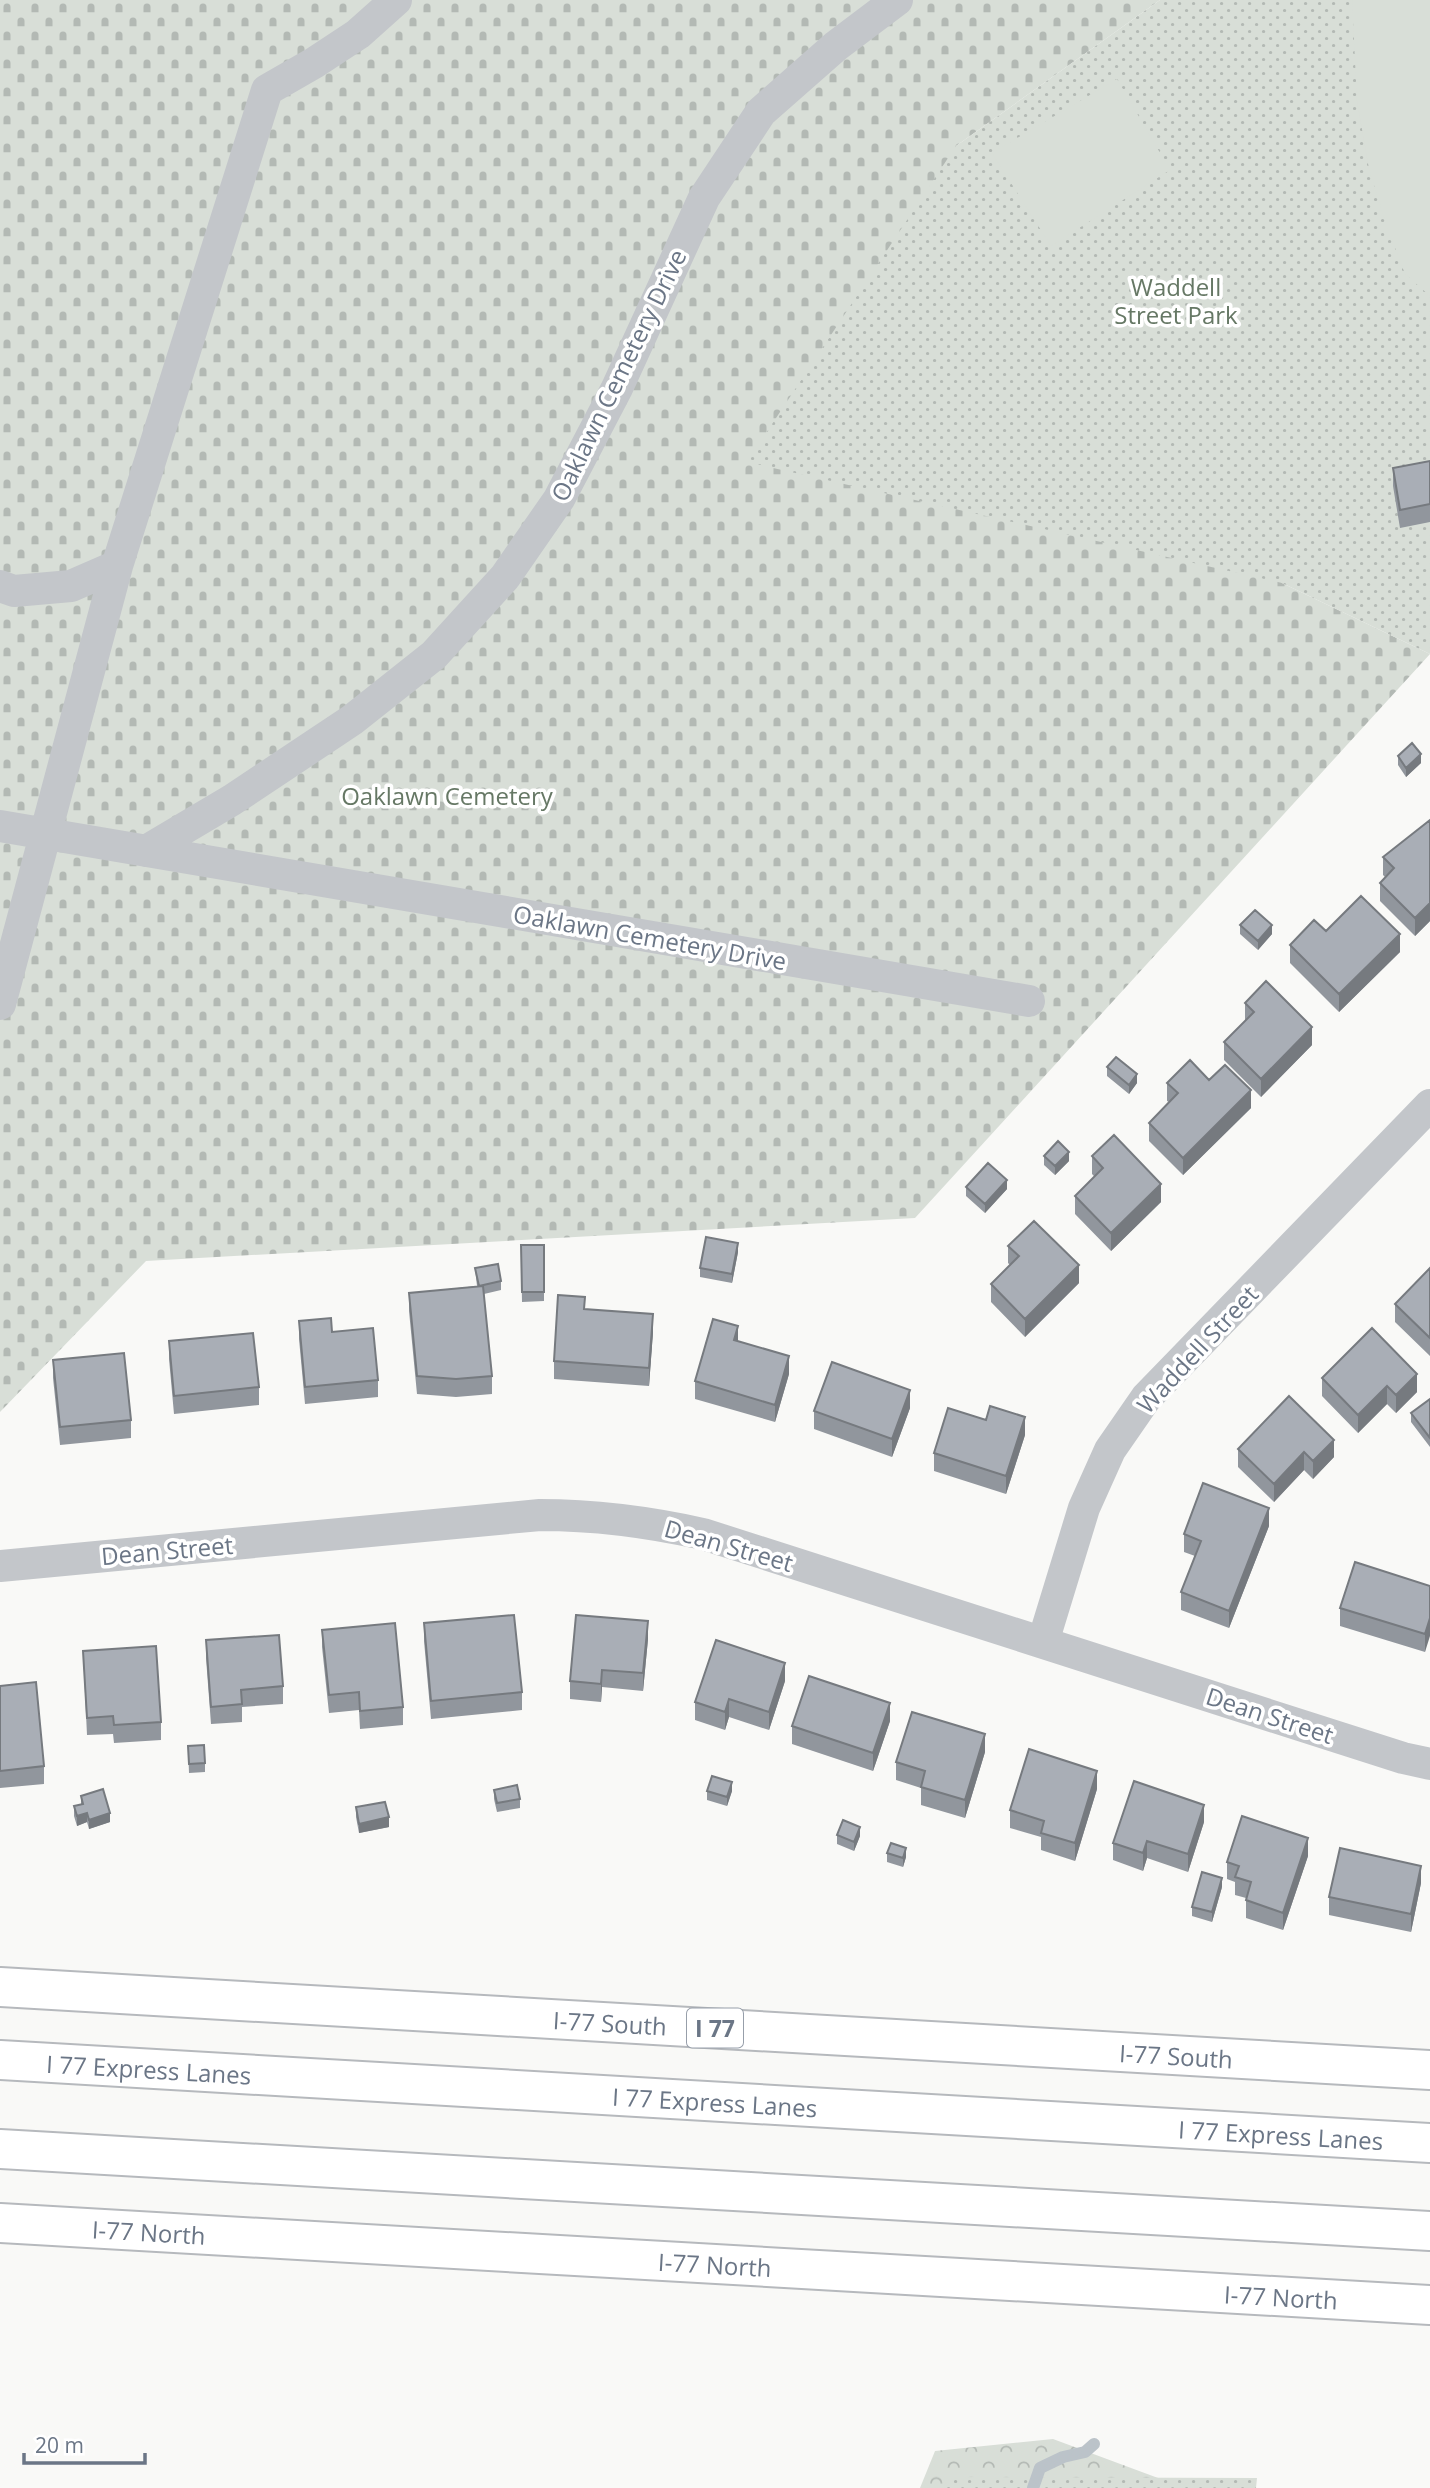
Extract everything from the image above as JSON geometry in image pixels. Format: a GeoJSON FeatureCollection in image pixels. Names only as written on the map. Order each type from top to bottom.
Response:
{"type":"FeatureCollection","features":[{"type":"Feature","properties":{"kind":"highway","name":"I-77 South"},"geometry":{"type":"LineString","coordinates":[[0,1987],[1430,2070]]}},
{"type":"Feature","properties":{"kind":"highway","name":"I 77 Express Lanes"},"geometry":{"type":"LineString","coordinates":[[0,2060],[1430,2143]]}},
{"type":"Feature","properties":{"kind":"highway"},"geometry":{"type":"LineString","coordinates":[[0,2149],[1430,2231]]}},
{"type":"Feature","properties":{"kind":"highway","name":"I-77 North"},"geometry":{"type":"LineString","coordinates":[[0,2223],[1430,2305]]}},
{"type":"Feature","properties":{"kind":"street"},"geometry":{"type":"LineString","coordinates":[[0,1004],[117,566],[267,90],[358,34],[396,0]]}},
{"type":"Feature","properties":{"kind":"street","name":"Oaklawn Cemetery Drive"},"geometry":{"type":"LineString","coordinates":[[146,851],[232,800],[352,720],[434,655],[505,577],[559,499],[617,388],[704,198],[761,112],[836,46],[897,0]]}},
{"type":"Feature","properties":{"kind":"street"},"geometry":{"type":"LineString","coordinates":[[0,586],[14,591],[71,586],[117,566]]}},
{"type":"Feature","properties":{"kind":"street","name":"Oaklawn Cemetery Drive"},"geometry":{"type":"LineString","coordinates":[[0,826],[1030,1002]]}},
{"type":"Feature","properties":{"kind":"street","name":"Waddell Street"},"geometry":{"type":"LineString","coordinates":[[1042,1642],[1084,1508],[1110,1450],[1146,1398],[1430,1105]]}},
{"type":"Feature","properties":{"kind":"street","name":"Dean Street"},"geometry":{"type":"LineString","coordinates":[[0,1566],[540,1515],[581,1515],[663,1525],[703,1534],[1391,1754],[1430,1764]]}},
{"type":"Feature","properties":{"kind":"green space","name":"Oaklawn Cemetery"},"geometry":{"type":"Polygon","coordinates":[[[0,0],[1160,0],[956,146],[1282,583],[1430,654],[915,1218],[146,1261],[0,1412],[0,0]]]}},
{"type":"Feature","properties":{"kind":"green space","name":"Waddell Street Park"},"geometry":{"type":"Polygon","coordinates":[[[1160,0],[1430,0],[1430,654],[1282,583],[747,462],[956,146],[1160,0]]]}},
{"type":"Feature","properties":{"kind":"green space"},"geometry":{"type":"Polygon","coordinates":[[[1352,0],[1430,0],[1430,296],[1405,274],[1369,169],[1357,101],[1352,0]]]}},
{"type":"Feature","properties":{"kind":"green space"},"geometry":{"type":"Polygon","coordinates":[[[1117,79],[1170,170],[1051,246],[992,153],[1117,79]]]}},
{"type":"Feature","properties":{"kind":"green space"},"geometry":{"type":"Polygon","coordinates":[[[1053,2439],[1185,2488],[920,2488],[935,2451],[1053,2439]]]}},
{"type":"Feature","properties":{"kind":"green space"},"geometry":{"type":"Polygon","coordinates":[[[948,2477],[1257,2478],[1256,2488],[943,2488],[948,2477]]]}},
{"type":"Feature","properties":{"kind":"building"},"geometry":{"type":"Polygon","coordinates":[[[1430,461],[1430,504],[1400,510],[1393,468],[1430,461]]]}},
{"type":"Feature","properties":{"kind":"building"},"geometry":{"type":"Polygon","coordinates":[[[1412,743],[1421,754],[1406,768],[1398,756],[1412,743]]]}},
{"type":"Feature","properties":{"kind":"building"},"geometry":{"type":"Polygon","coordinates":[[[1430,820],[1430,903],[1415,918],[1380,883],[1394,868],[1383,857],[1430,820]]]}},
{"type":"Feature","properties":{"kind":"building"},"geometry":{"type":"Polygon","coordinates":[[[1361,896],[1400,934],[1339,994],[1290,945],[1314,920],[1326,931],[1361,896]]]}},
{"type":"Feature","properties":{"kind":"building"},"geometry":{"type":"Polygon","coordinates":[[[1255,910],[1272,925],[1258,941],[1240,925],[1255,910]]]}},
{"type":"Feature","properties":{"kind":"building"},"geometry":{"type":"Polygon","coordinates":[[[1266,981],[1312,1027],[1261,1079],[1224,1042],[1254,1012],[1245,1003],[1266,981]]]}},
{"type":"Feature","properties":{"kind":"building"},"geometry":{"type":"Polygon","coordinates":[[[1116,1057],[1137,1074],[1129,1085],[1107,1067],[1116,1057]]]}},
{"type":"Feature","properties":{"kind":"building"},"geometry":{"type":"Polygon","coordinates":[[[1190,1060],[1209,1080],[1225,1065],[1251,1090],[1183,1158],[1149,1123],[1178,1093],[1167,1083],[1190,1060]]]}},
{"type":"Feature","properties":{"kind":"building"},"geometry":{"type":"Polygon","coordinates":[[[1114,1135],[1161,1184],[1111,1233],[1075,1196],[1103,1168],[1092,1156],[1114,1135]]]}},
{"type":"Feature","properties":{"kind":"building"},"geometry":{"type":"Polygon","coordinates":[[[1058,1141],[1069,1152],[1055,1166],[1044,1156],[1058,1141]]]}},
{"type":"Feature","properties":{"kind":"building"},"geometry":{"type":"Polygon","coordinates":[[[988,1163],[1007,1180],[985,1204],[966,1187],[988,1163]]]}},
{"type":"Feature","properties":{"kind":"building"},"geometry":{"type":"Polygon","coordinates":[[[1034,1221],[1079,1265],[1025,1319],[991,1284],[1019,1256],[1008,1246],[1034,1221]]]}},
{"type":"Feature","properties":{"kind":"building"},"geometry":{"type":"Polygon","coordinates":[[[706,1237],[738,1243],[732,1274],[700,1268],[706,1237]]]}},
{"type":"Feature","properties":{"kind":"building"},"geometry":{"type":"Polygon","coordinates":[[[521,1245],[544,1245],[544,1292],[522,1292],[521,1245]]]}},
{"type":"Feature","properties":{"kind":"building"},"geometry":{"type":"Polygon","coordinates":[[[498,1264],[501,1281],[479,1286],[475,1268],[498,1264]]]}},
{"type":"Feature","properties":{"kind":"building"},"geometry":{"type":"Polygon","coordinates":[[[1430,1268],[1430,1338],[1395,1304],[1430,1268]]]}},
{"type":"Feature","properties":{"kind":"building"},"geometry":{"type":"Polygon","coordinates":[[[483,1286],[492,1376],[456,1379],[417,1376],[409,1293],[483,1286]]]}},
{"type":"Feature","properties":{"kind":"building"},"geometry":{"type":"Polygon","coordinates":[[[558,1295],[585,1297],[584,1309],[653,1314],[649,1368],[554,1361],[558,1295]]]}},
{"type":"Feature","properties":{"kind":"building"},"geometry":{"type":"Polygon","coordinates":[[[331,1318],[332,1332],[373,1328],[378,1380],[305,1387],[299,1321],[331,1318]]]}},
{"type":"Feature","properties":{"kind":"building"},"geometry":{"type":"Polygon","coordinates":[[[713,1319],[738,1326],[734,1340],[789,1356],[775,1405],[695,1381],[713,1319]]]}},
{"type":"Feature","properties":{"kind":"building"},"geometry":{"type":"Polygon","coordinates":[[[1372,1328],[1417,1374],[1396,1395],[1387,1386],[1358,1415],[1322,1378],[1372,1328]]]}},
{"type":"Feature","properties":{"kind":"building"},"geometry":{"type":"Polygon","coordinates":[[[253,1333],[259,1387],[174,1396],[169,1341],[253,1333]]]}},
{"type":"Feature","properties":{"kind":"building"},"geometry":{"type":"Polygon","coordinates":[[[124,1353],[131,1420],[60,1427],[53,1360],[124,1353]]]}},
{"type":"Feature","properties":{"kind":"building"},"geometry":{"type":"Polygon","coordinates":[[[832,1362],[910,1390],[892,1439],[814,1411],[832,1362]]]}},
{"type":"Feature","properties":{"kind":"building"},"geometry":{"type":"Polygon","coordinates":[[[1289,1396],[1334,1440],[1313,1461],[1304,1452],[1274,1484],[1238,1449],[1289,1396]]]}},
{"type":"Feature","properties":{"kind":"building"},"geometry":{"type":"Polygon","coordinates":[[[1430,1399],[1430,1438],[1411,1413],[1430,1399]]]}},
{"type":"Feature","properties":{"kind":"building"},"geometry":{"type":"Polygon","coordinates":[[[990,1406],[1025,1417],[1006,1476],[934,1453],[948,1408],[986,1420],[990,1406]]]}},
{"type":"Feature","properties":{"kind":"building"},"geometry":{"type":"Polygon","coordinates":[[[1203,1483],[1269,1508],[1229,1611],[1181,1592],[1201,1541],[1184,1534],[1203,1483]]]}},
{"type":"Feature","properties":{"kind":"building"},"geometry":{"type":"Polygon","coordinates":[[[1355,1562],[1430,1586],[1430,1618],[1425,1634],[1340,1608],[1355,1562]]]}},
{"type":"Feature","properties":{"kind":"building"},"geometry":{"type":"Polygon","coordinates":[[[514,1615],[522,1692],[431,1701],[424,1623],[514,1615]]]}},
{"type":"Feature","properties":{"kind":"building"},"geometry":{"type":"Polygon","coordinates":[[[576,1615],[648,1621],[643,1673],[602,1670],[601,1684],[570,1681],[576,1615]]]}},
{"type":"Feature","properties":{"kind":"building"},"geometry":{"type":"Polygon","coordinates":[[[395,1623],[403,1707],[360,1711],[359,1692],[329,1695],[322,1630],[395,1623]]]}},
{"type":"Feature","properties":{"kind":"building"},"geometry":{"type":"Polygon","coordinates":[[[279,1635],[283,1686],[241,1690],[242,1704],[211,1707],[206,1640],[279,1635]]]}},
{"type":"Feature","properties":{"kind":"building"},"geometry":{"type":"Polygon","coordinates":[[[716,1640],[785,1663],[769,1712],[729,1699],[725,1712],[695,1702],[716,1640]]]}},
{"type":"Feature","properties":{"kind":"building"},"geometry":{"type":"Polygon","coordinates":[[[156,1646],[161,1722],[114,1725],[113,1716],[87,1718],[83,1651],[156,1646]]]}},
{"type":"Feature","properties":{"kind":"building"},"geometry":{"type":"Polygon","coordinates":[[[809,1676],[890,1703],[873,1753],[792,1726],[809,1676]]]}},
{"type":"Feature","properties":{"kind":"building"},"geometry":{"type":"Polygon","coordinates":[[[36,1682],[44,1766],[0,1771],[0,1686],[36,1682]]]}},
{"type":"Feature","properties":{"kind":"building"},"geometry":{"type":"Polygon","coordinates":[[[912,1712],[985,1734],[965,1800],[921,1787],[925,1771],[896,1762],[912,1712]]]}},
{"type":"Feature","properties":{"kind":"building"},"geometry":{"type":"Polygon","coordinates":[[[204,1745],[205,1763],[189,1764],[188,1746],[204,1745]]]}},
{"type":"Feature","properties":{"kind":"building"},"geometry":{"type":"Polygon","coordinates":[[[1029,1749],[1097,1771],[1075,1843],[1041,1833],[1044,1821],[1010,1810],[1029,1749]]]}},
{"type":"Feature","properties":{"kind":"building"},"geometry":{"type":"Polygon","coordinates":[[[712,1776],[732,1782],[727,1797],[707,1791],[712,1776]]]}},
{"type":"Feature","properties":{"kind":"building"},"geometry":{"type":"Polygon","coordinates":[[[1134,1781],[1204,1805],[1188,1854],[1147,1841],[1143,1853],[1113,1843],[1134,1781]]]}},
{"type":"Feature","properties":{"kind":"building"},"geometry":{"type":"Polygon","coordinates":[[[517,1785],[520,1799],[497,1803],[494,1790],[517,1785]]]}},
{"type":"Feature","properties":{"kind":"building"},"geometry":{"type":"Polygon","coordinates":[[[103,1789],[110,1813],[89,1820],[87,1813],[77,1816],[74,1806],[83,1804],[81,1796],[103,1789]]]}},
{"type":"Feature","properties":{"kind":"building"},"geometry":{"type":"Polygon","coordinates":[[[385,1802],[389,1817],[359,1824],[356,1807],[385,1802]]]}},
{"type":"Feature","properties":{"kind":"building"},"geometry":{"type":"Polygon","coordinates":[[[1242,1816],[1308,1838],[1283,1913],[1246,1900],[1251,1882],[1235,1877],[1239,1866],[1227,1862],[1242,1816]]]}},
{"type":"Feature","properties":{"kind":"building"},"geometry":{"type":"Polygon","coordinates":[[[843,1820],[860,1827],[854,1842],[837,1835],[843,1820]]]}},
{"type":"Feature","properties":{"kind":"building"},"geometry":{"type":"Polygon","coordinates":[[[891,1843],[906,1848],[903,1858],[887,1853],[891,1843]]]}},
{"type":"Feature","properties":{"kind":"building"},"geometry":{"type":"Polygon","coordinates":[[[1340,1848],[1421,1866],[1411,1914],[1329,1897],[1340,1848]]]}},
{"type":"Feature","properties":{"kind":"building"},"geometry":{"type":"Polygon","coordinates":[[[1202,1872],[1222,1878],[1212,1912],[1192,1907],[1202,1872]]]}},
{"type":"Feature","properties":{"kind":"waterway"},"geometry":{"type":"LineString","coordinates":[[1033,2488],[1040,2468],[1063,2457],[1085,2452],[1094,2444]]}}]}
